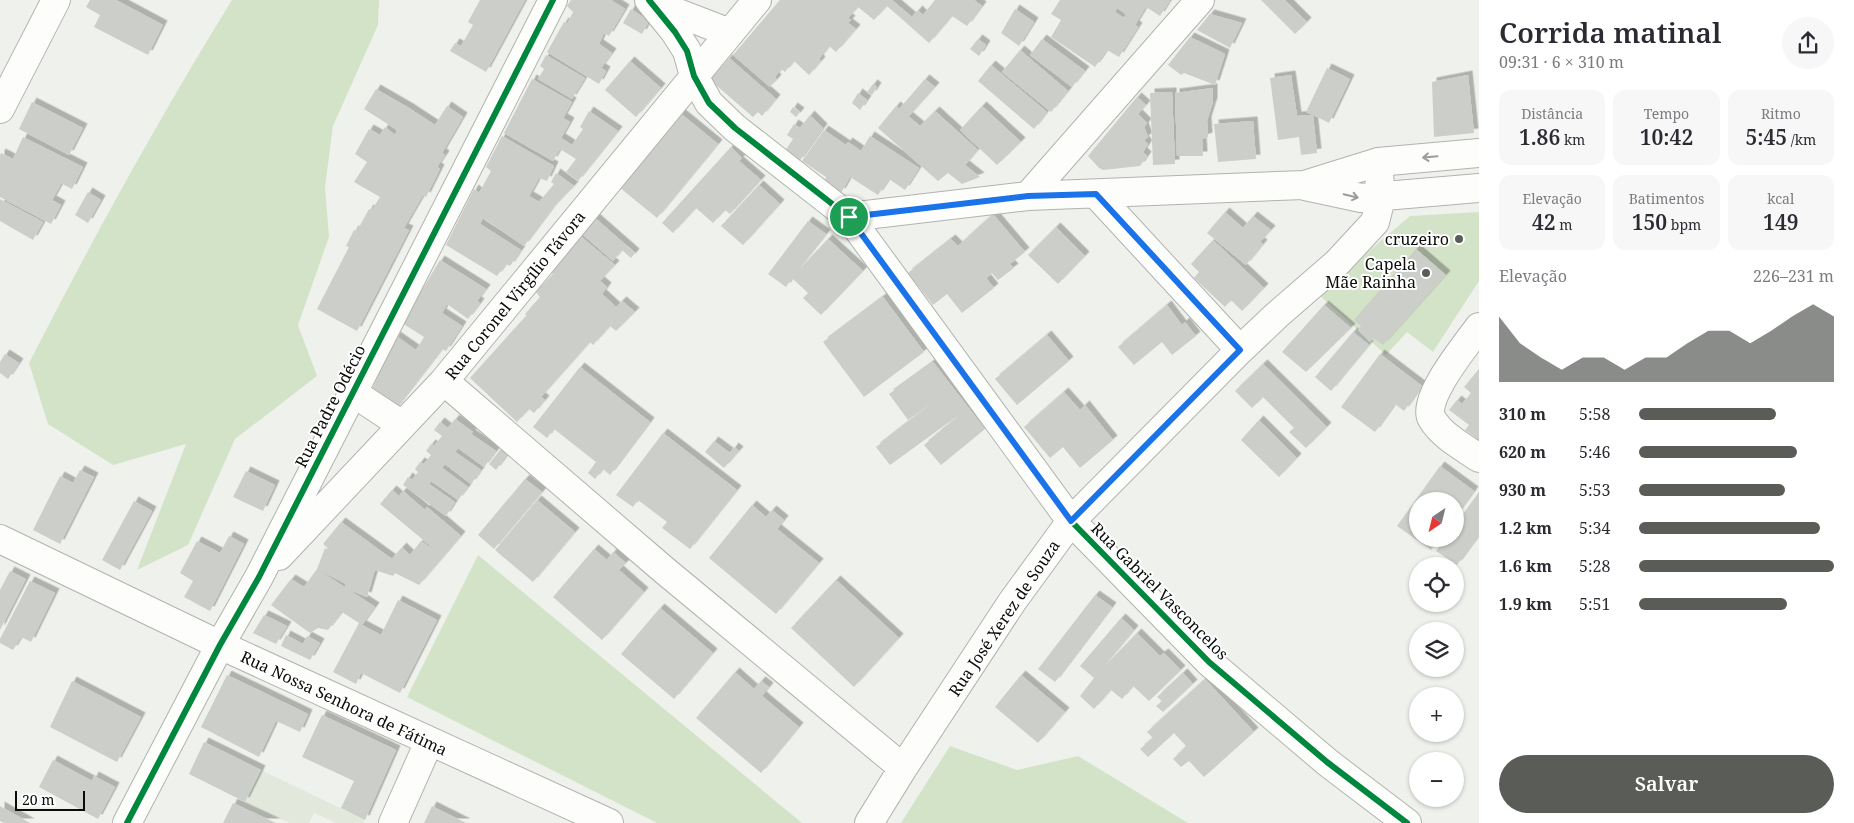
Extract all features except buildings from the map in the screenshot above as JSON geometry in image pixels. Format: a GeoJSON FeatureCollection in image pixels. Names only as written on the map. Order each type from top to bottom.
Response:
{"type":"FeatureCollection","features":[{"type":"Feature","properties":{"kind":"street"},"geometry":{"type":"LineString","coordinates":[[0,109],[56,0]]}},
{"type":"Feature","properties":{"kind":"street","name":"Rua Padre Odécio"},"geometry":{"type":"LineString","coordinates":[[127,823],[220,645],[259,577],[553,0]]}},
{"type":"Feature","properties":{"kind":"street","name":"Rua Coronel Virgílio Távora"},"geometry":{"type":"LineString","coordinates":[[259,577],[444,382],[757,0]]}},
{"type":"Feature","properties":{"kind":"street"},"geometry":{"type":"LineString","coordinates":[[1028,196],[1200,0]]}},
{"type":"Feature","properties":{"kind":"street"},"geometry":{"type":"LineString","coordinates":[[650,1],[730,32]]}},
{"type":"Feature","properties":{"kind":"street","name":"Rua Gabriel Vasconcelos"},"geometry":{"type":"LineString","coordinates":[[650,1],[675,32],[687,51],[694,76],[709,103],[735,128],[849,217],[1071,521],[1209,662],[1327,762],[1407,823]]}},
{"type":"Feature","properties":{"kind":"street"},"geometry":{"type":"LineString","coordinates":[[849,217],[1028,196],[1304,185],[1378,162],[1479,153]]}},
{"type":"Feature","properties":{"kind":"street","name":"Rua José Xerez de Souza"},"geometry":{"type":"LineString","coordinates":[[869,823],[1012,602],[1071,521],[1240,350],[1337,263],[1375,222],[1381,198],[1378,162]]}},
{"type":"Feature","properties":{"kind":"street"},"geometry":{"type":"LineString","coordinates":[[1304,185],[1361,198],[1381,198],[1479,188]]}},
{"type":"Feature","properties":{"kind":"street"},"geometry":{"type":"LineString","coordinates":[[1096,194],[1240,350]]}},
{"type":"Feature","properties":{"kind":"street"},"geometry":{"type":"LineString","coordinates":[[1479,327],[1440,382],[1430,407],[1431,418],[1442,431],[1479,458]]}},
{"type":"Feature","properties":{"kind":"street"},"geometry":{"type":"LineString","coordinates":[[444,382],[664,570],[903,768]]}},
{"type":"Feature","properties":{"kind":"street"},"geometry":{"type":"LineString","coordinates":[[352,392],[402,425]]}},
{"type":"Feature","properties":{"kind":"street","name":"Rua Nossa Senhora de Fátima"},"geometry":{"type":"LineString","coordinates":[[0,539],[220,645],[610,823]]}},
{"type":"Feature","properties":{"kind":"street"},"geometry":{"type":"LineString","coordinates":[[393,823],[429,742]]}},
{"type":"Feature","properties":{"kind":"shaded area"},"geometry":{"type":"Polygon","coordinates":[[[261,770],[365,820],[363,823],[336,823],[314,813],[309,823],[289,823],[245,802],[261,770]]]}},
{"type":"Feature","properties":{"kind":"green space"},"geometry":{"type":"Polygon","coordinates":[[[232,0],[379,0],[378,25],[333,126],[325,187],[329,237],[298,325],[317,376],[235,439],[188,545],[137,570],[186,444],[113,465],[48,424],[29,363],[127,180],[178,89],[232,0]]]}},
{"type":"Feature","properties":{"kind":"green space"},"geometry":{"type":"Polygon","coordinates":[[[1479,212],[1479,281],[1433,352],[1407,332],[1386,355],[1318,294],[1410,216],[1479,212]]]}},
{"type":"Feature","properties":{"kind":"green space"},"geometry":{"type":"Polygon","coordinates":[[[478,555],[802,823],[657,823],[407,697],[478,555]]]}},
{"type":"Feature","properties":{"kind":"green space"},"geometry":{"type":"Polygon","coordinates":[[[950,746],[1017,770],[1078,756],[1188,823],[901,823],[950,746]]]}},
{"type":"Feature","properties":{"kind":"cycle path"},"geometry":{"type":"LineString","coordinates":[[127,823],[220,645],[259,577],[553,0]]}},
{"type":"Feature","properties":{"kind":"cycle path"},"geometry":{"type":"LineString","coordinates":[[649,0],[675,32],[687,51],[694,76],[709,103],[735,128],[849,217],[1071,521],[1209,662],[1327,762],[1407,823]]}},
{"type":"Feature","properties":{"kind":"place","name":"cruzeiro"},"geometry":{"type":"Point","coordinates":[1459,239]}},
{"type":"Feature","properties":{"kind":"place","name":"Capela Mãe Rainha"},"geometry":{"type":"Point","coordinates":[1426,273]}},
{"type":"Feature","properties":{"kind":"route"},"geometry":{"type":"LineString","coordinates":[[1096,194],[1240,350],[1071,521],[849,217],[1028,196],[1096,194]]}}]}
